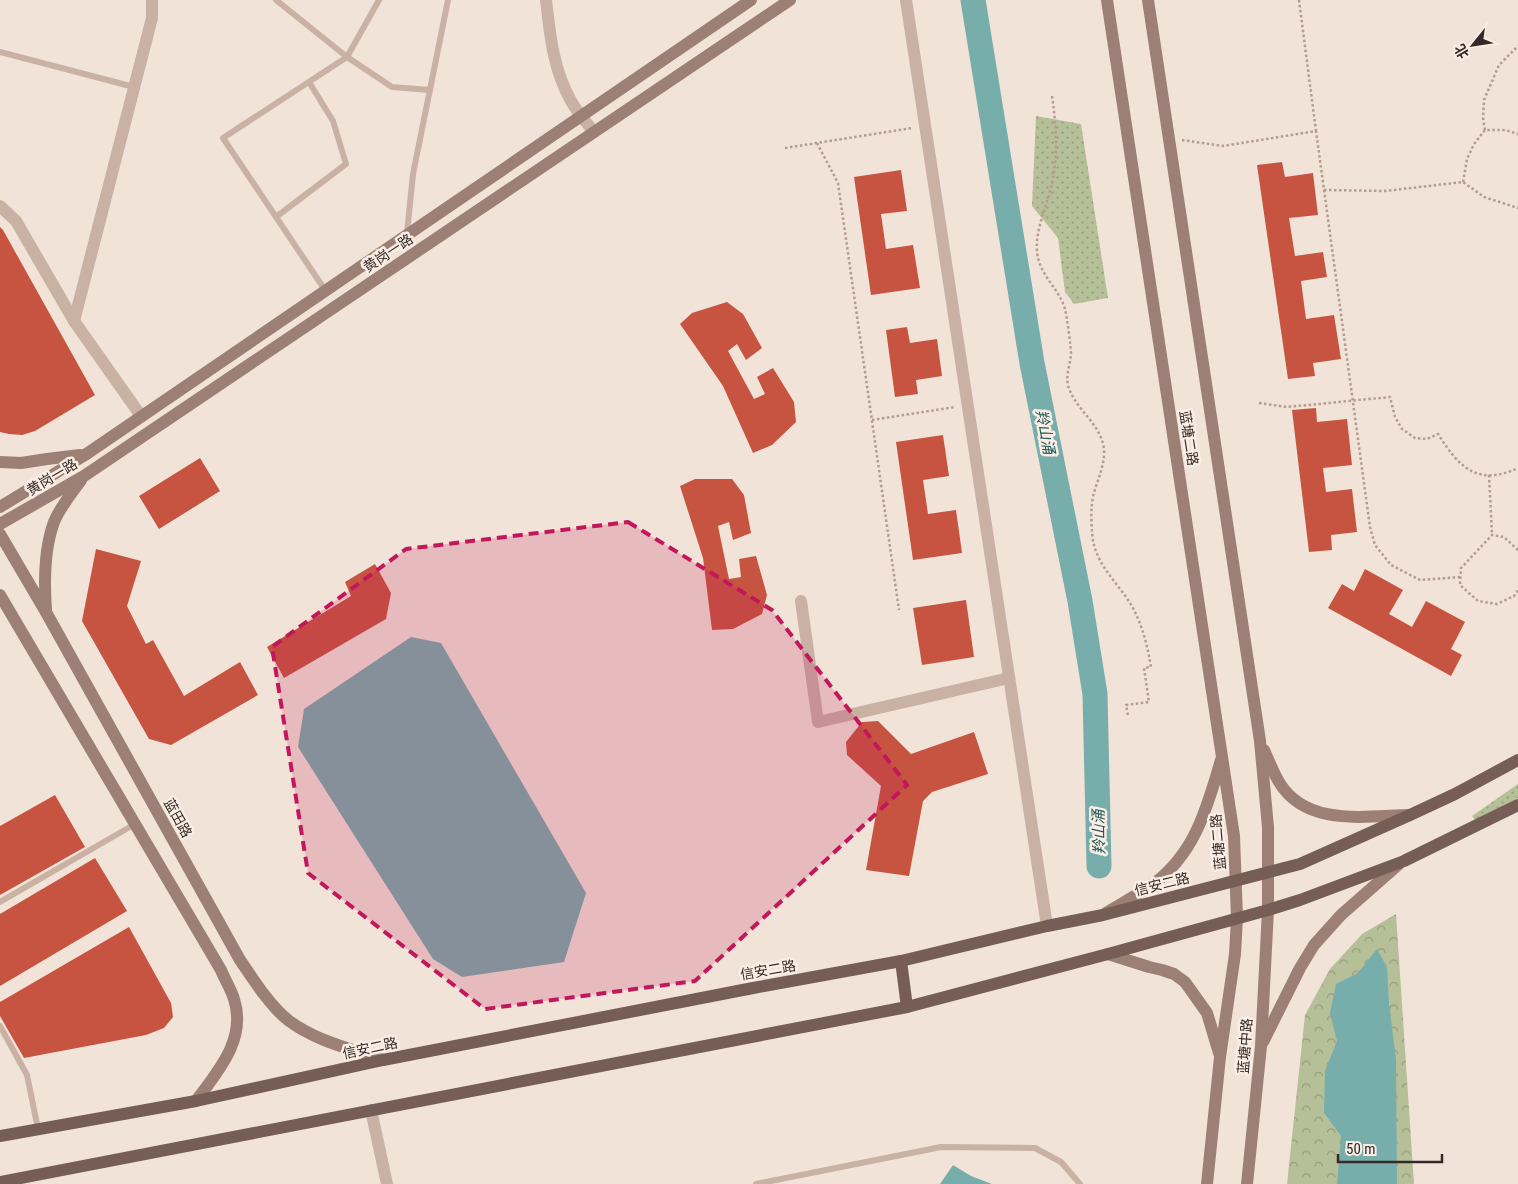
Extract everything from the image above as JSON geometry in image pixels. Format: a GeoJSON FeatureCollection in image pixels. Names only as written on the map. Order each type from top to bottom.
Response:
{"type":"FeatureCollection","features":[{"type":"Feature","properties":{"kind":"main road","name":"黄岗一路"},"geometry":{"type":"LineString","coordinates":[[0,507],[84,455],[142,416],[751,0]]}},
{"type":"Feature","properties":{"kind":"main road","name":"黄岗一路"},"geometry":{"type":"LineString","coordinates":[[0,524],[84,476],[790,0]]}},
{"type":"Feature","properties":{"kind":"main road","name":"蓝塘二路"},"geometry":{"type":"LineString","coordinates":[[1107,0],[1232,824],[1237,918]]}},
{"type":"Feature","properties":{"kind":"main road","name":"蓝塘二路"},"geometry":{"type":"LineString","coordinates":[[1148,0],[1260,741],[1268,827],[1268,873]]}},
{"type":"Feature","properties":{"kind":"main road"},"geometry":{"type":"LineString","coordinates":[[0,462],[21,464],[47,458],[84,455]]}},
{"type":"Feature","properties":{"kind":"main road"},"geometry":{"type":"LineString","coordinates":[[47,614],[45,568],[54,522],[64,503],[84,476]]}},
{"type":"Feature","properties":{"kind":"main road","name":"蓝田路"},"geometry":{"type":"LineString","coordinates":[[0,534],[47,614],[240,960],[258,986],[287,1019],[307,1033],[383,1060]]}},
{"type":"Feature","properties":{"kind":"main road"},"geometry":{"type":"LineString","coordinates":[[0,595],[221,970],[234,1000],[237,1016],[236,1035],[220,1069],[196,1101]]}},
{"type":"Feature","properties":{"kind":"main road"},"geometry":{"type":"LineString","coordinates":[[1260,741],[1279,783],[1291,797],[1312,811],[1348,817],[1410,815]]}},
{"type":"Feature","properties":{"kind":"main road"},"geometry":{"type":"LineString","coordinates":[[1103,915],[1152,885],[1169,870],[1186,849],[1202,821],[1222,758]]}},
{"type":"Feature","properties":{"kind":"main road","name":"信安二路"},"geometry":{"type":"LineString","coordinates":[[0,1136],[196,1101],[383,1060],[902,961],[1047,926],[1103,915],[1300,864],[1455,794],[1518,760]]}},
{"type":"Feature","properties":{"kind":"main road"},"geometry":{"type":"LineString","coordinates":[[0,1182],[26,1180],[371,1110],[907,1006],[1268,910],[1404,860],[1518,805]]}},
{"type":"Feature","properties":{"kind":"main road"},"geometry":{"type":"LineString","coordinates":[[1261,1046],[1314,944],[1341,915],[1404,860]]}},
{"type":"Feature","properties":{"kind":"main road","name":"蓝塘中路"},"geometry":{"type":"LineString","coordinates":[[1247,1184],[1261,1046],[1268,873]]}},
{"type":"Feature","properties":{"kind":"main road","name":"蓝塘中路"},"geometry":{"type":"LineString","coordinates":[[1207,1184],[1220,1057],[1235,954],[1237,918]]}},
{"type":"Feature","properties":{"kind":"main road"},"geometry":{"type":"LineString","coordinates":[[1108,954],[1174,974],[1185,982],[1207,1012],[1220,1057]]}},
{"type":"Feature","properties":{"kind":"main road"},"geometry":{"type":"LineString","coordinates":[[902,961],[907,1006]]}},
{"type":"Feature","properties":{"kind":"street"},"geometry":{"type":"LineString","coordinates":[[74,321],[152,18],[152,0]]}},
{"type":"Feature","properties":{"kind":"street"},"geometry":{"type":"LineString","coordinates":[[546,0],[552,53],[561,82],[572,102],[594,132]]}},
{"type":"Feature","properties":{"kind":"street"},"geometry":{"type":"LineString","coordinates":[[906,0],[1047,926]]}},
{"type":"Feature","properties":{"kind":"street"},"geometry":{"type":"LineString","coordinates":[[0,206],[16,221],[74,321],[142,416]]}},
{"type":"Feature","properties":{"kind":"street"},"geometry":{"type":"LineString","coordinates":[[800,601],[818,722],[1009,678]]}},
{"type":"Feature","properties":{"kind":"street"},"geometry":{"type":"LineString","coordinates":[[371,1110],[387,1184]]}},
{"type":"Feature","properties":{"kind":"lane"},"geometry":{"type":"LineString","coordinates":[[276,0],[347,58],[392,87],[430,90]]}},
{"type":"Feature","properties":{"kind":"lane"},"geometry":{"type":"LineString","coordinates":[[326,290],[223,138],[347,58],[379,0]]}},
{"type":"Feature","properties":{"kind":"lane"},"geometry":{"type":"LineString","coordinates":[[407,234],[413,174],[448,0]]}},
{"type":"Feature","properties":{"kind":"lane"},"geometry":{"type":"LineString","coordinates":[[0,52],[134,87]]}},
{"type":"Feature","properties":{"kind":"lane"},"geometry":{"type":"LineString","coordinates":[[276,217],[346,164],[333,121],[309,82]]}},
{"type":"Feature","properties":{"kind":"lane"},"geometry":{"type":"LineString","coordinates":[[0,902],[135,824]]}},
{"type":"Feature","properties":{"kind":"lane"},"geometry":{"type":"LineString","coordinates":[[0,1026],[27,1075],[38,1129]]}},
{"type":"Feature","properties":{"kind":"lane"},"geometry":{"type":"LineString","coordinates":[[756,1184],[941,1147],[1035,1148],[1061,1162],[1080,1184]]}},
{"type":"Feature","properties":{"kind":"path"},"geometry":{"type":"LineString","coordinates":[[1300,0],[1370,527],[1375,545],[1391,565],[1420,580],[1460,578]]}},
{"type":"Feature","properties":{"kind":"path"},"geometry":{"type":"LineString","coordinates":[[1464,182],[1467,159],[1474,144],[1484,130],[1482,118],[1484,100],[1499,65],[1518,46]]}},
{"type":"Feature","properties":{"kind":"path"},"geometry":{"type":"LineString","coordinates":[[1052,96],[1056,124],[1057,154],[1053,179],[1037,237],[1037,253],[1042,269],[1064,308],[1071,354],[1067,373],[1068,389],[1076,404],[1090,419],[1099,434],[1104,449],[1102,473],[1093,494],[1091,515],[1094,545],[1107,573],[1129,602],[1142,624],[1149,655],[1151,667],[1144,668],[1149,702],[1126,705],[1128,716]]}},
{"type":"Feature","properties":{"kind":"path"},"geometry":{"type":"LineString","coordinates":[[785,148],[925,126]]}},
{"type":"Feature","properties":{"kind":"path"},"geometry":{"type":"LineString","coordinates":[[1484,130],[1505,130],[1518,134]]}},
{"type":"Feature","properties":{"kind":"path"},"geometry":{"type":"LineString","coordinates":[[1169,138],[1223,146],[1316,131]]}},
{"type":"Feature","properties":{"kind":"path"},"geometry":{"type":"LineString","coordinates":[[817,143],[838,183],[899,610]]}},
{"type":"Feature","properties":{"kind":"path"},"geometry":{"type":"LineString","coordinates":[[1324,190],[1385,191],[1464,182],[1484,197],[1518,208]]}},
{"type":"Feature","properties":{"kind":"path"},"geometry":{"type":"LineString","coordinates":[[1259,403],[1287,407],[1390,397],[1395,417],[1402,429],[1416,438],[1427,439],[1438,434],[1448,450],[1471,472],[1489,475],[1510,472],[1518,468]]}},
{"type":"Feature","properties":{"kind":"path"},"geometry":{"type":"LineString","coordinates":[[872,420],[968,406]]}},
{"type":"Feature","properties":{"kind":"path"},"geometry":{"type":"LineString","coordinates":[[1489,475],[1492,535],[1462,568],[1460,585],[1478,601],[1497,604],[1514,596],[1518,590]]}},
{"type":"Feature","properties":{"kind":"path"},"geometry":{"type":"LineString","coordinates":[[1492,535],[1504,537],[1518,550]]}},
{"type":"Feature","properties":{"kind":"highlighted area"},"geometry":{"type":"Polygon","coordinates":[[[628,522],[772,610],[907,785],[695,981],[485,1009],[308,873],[272,647],[406,549],[628,522]]]}},
{"type":"Feature","properties":{"kind":"green space"},"geometry":{"type":"Polygon","coordinates":[[[1036,116],[1081,124],[1108,298],[1074,304],[1065,292],[1058,238],[1032,206],[1036,116]]]}},
{"type":"Feature","properties":{"kind":"green space"},"geometry":{"type":"Polygon","coordinates":[[[1518,784],[1518,798],[1475,820],[1472,816],[1518,784]]]}},
{"type":"Feature","properties":{"kind":"green space"},"geometry":{"type":"Polygon","coordinates":[[[1396,914],[1414,1184],[1287,1184],[1305,1015],[1330,969],[1362,934],[1396,914]]]}},
{"type":"Feature","properties":{"kind":"water"},"geometry":{"type":"Polygon","coordinates":[[[411,637],[441,643],[586,893],[564,962],[462,977],[433,959],[298,747],[304,709],[411,637]]]}},
{"type":"Feature","properties":{"kind":"water"},"geometry":{"type":"Polygon","coordinates":[[[1377,949],[1387,967],[1389,1003],[1396,1059],[1397,1184],[1337,1184],[1341,1136],[1324,1113],[1325,1071],[1337,1041],[1330,1013],[1336,984],[1358,973],[1377,949]]]}},
{"type":"Feature","properties":{"kind":"water"},"geometry":{"type":"Polygon","coordinates":[[[953,1165],[971,1176],[992,1184],[940,1184],[953,1165]]]}},
{"type":"Feature","properties":{"kind":"building"},"geometry":{"type":"Polygon","coordinates":[[[1282,162],[1285,177],[1313,173],[1318,215],[1289,218],[1295,256],[1323,252],[1327,277],[1301,281],[1306,319],[1334,315],[1341,359],[1313,363],[1315,376],[1288,379],[1257,165],[1282,162]]]}},
{"type":"Feature","properties":{"kind":"building"},"geometry":{"type":"Polygon","coordinates":[[[901,170],[907,211],[881,214],[886,249],[913,245],[920,288],[871,295],[854,177],[901,170]]]}},
{"type":"Feature","properties":{"kind":"building"},"geometry":{"type":"Polygon","coordinates":[[[0,227],[95,395],[35,431],[22,435],[0,432],[0,227]]]}},
{"type":"Feature","properties":{"kind":"building"},"geometry":{"type":"Polygon","coordinates":[[[727,302],[743,314],[762,348],[746,360],[737,344],[728,351],[754,399],[765,394],[757,377],[773,368],[794,402],[796,422],[772,445],[753,453],[723,386],[680,324],[692,313],[727,302]]]}},
{"type":"Feature","properties":{"kind":"building"},"geometry":{"type":"Polygon","coordinates":[[[907,327],[910,343],[937,339],[942,376],[916,380],[918,394],[895,397],[886,330],[907,327]]]}},
{"type":"Feature","properties":{"kind":"building"},"geometry":{"type":"Polygon","coordinates":[[[1316,408],[1317,422],[1347,419],[1352,465],[1323,468],[1326,492],[1352,489],[1357,532],[1331,535],[1332,550],[1309,552],[1292,410],[1316,408]]]}},
{"type":"Feature","properties":{"kind":"building"},"geometry":{"type":"Polygon","coordinates":[[[943,435],[949,476],[923,480],[928,514],[956,510],[962,553],[913,560],[896,442],[943,435]]]}},
{"type":"Feature","properties":{"kind":"building"},"geometry":{"type":"Polygon","coordinates":[[[200,458],[220,491],[159,529],[139,496],[200,458]]]}},
{"type":"Feature","properties":{"kind":"building"},"geometry":{"type":"Polygon","coordinates":[[[695,479],[732,479],[744,495],[751,533],[733,540],[729,522],[718,526],[729,579],[741,577],[739,559],[756,556],[767,595],[762,614],[733,629],[712,630],[703,558],[680,486],[695,479]]]}},
{"type":"Feature","properties":{"kind":"building"},"geometry":{"type":"Polygon","coordinates":[[[96,549],[141,561],[127,606],[146,644],[153,640],[184,696],[240,662],[258,695],[171,745],[149,739],[82,621],[96,549]]]}},
{"type":"Feature","properties":{"kind":"building"},"geometry":{"type":"Polygon","coordinates":[[[375,564],[391,593],[386,619],[284,678],[267,647],[351,596],[345,582],[375,564]]]}},
{"type":"Feature","properties":{"kind":"building"},"geometry":{"type":"Polygon","coordinates":[[[1365,569],[1403,590],[1389,614],[1412,627],[1426,601],[1465,622],[1451,649],[1462,655],[1451,676],[1328,608],[1342,584],[1354,591],[1365,569]]]}},
{"type":"Feature","properties":{"kind":"building"},"geometry":{"type":"Polygon","coordinates":[[[966,600],[974,657],[922,665],[913,608],[966,600]]]}},
{"type":"Feature","properties":{"kind":"building"},"geometry":{"type":"Polygon","coordinates":[[[878,721],[911,754],[974,732],[988,774],[932,792],[923,801],[909,876],[866,870],[881,786],[847,755],[846,742],[862,722],[878,721]]]}},
{"type":"Feature","properties":{"kind":"building"},"geometry":{"type":"Polygon","coordinates":[[[55,795],[85,847],[0,895],[0,826],[55,795]]]}},
{"type":"Feature","properties":{"kind":"building"},"geometry":{"type":"Polygon","coordinates":[[[95,858],[127,911],[0,986],[0,914],[95,858]]]}},
{"type":"Feature","properties":{"kind":"building"},"geometry":{"type":"Polygon","coordinates":[[[129,927],[171,1003],[173,1017],[164,1028],[146,1035],[24,1058],[0,1016],[0,1002],[129,927]]]}},
{"type":"Feature","properties":{"kind":"waterway","name":"羚山涌"},"geometry":{"type":"LineString","coordinates":[[973,0],[1032,363],[1080,601],[1095,694],[1099,866]]}}]}
